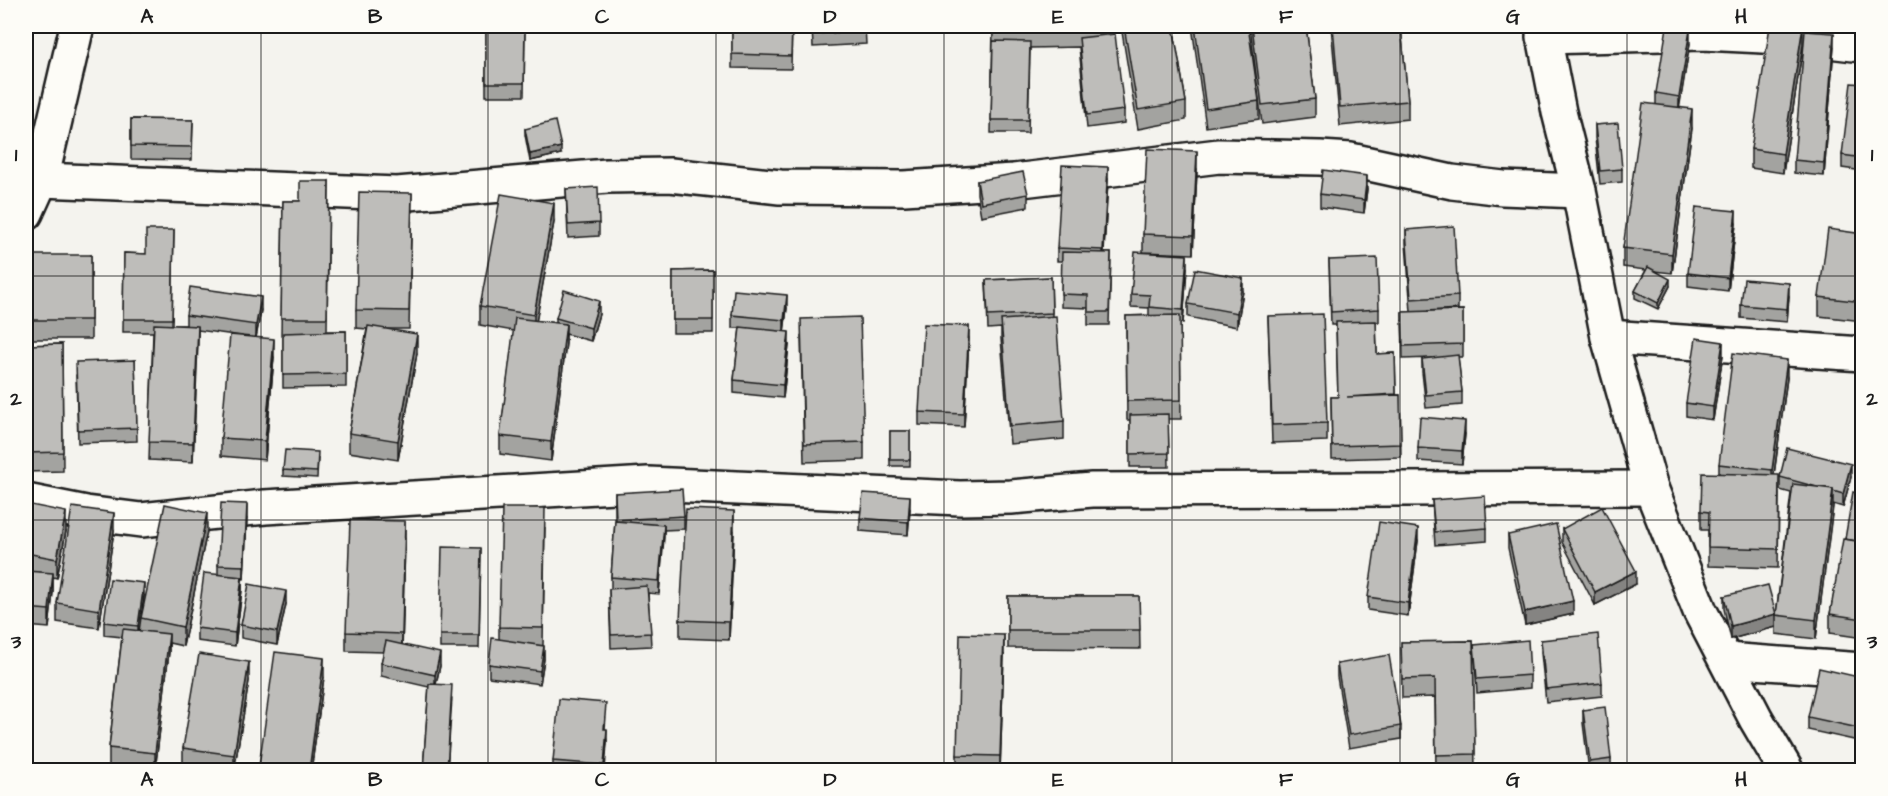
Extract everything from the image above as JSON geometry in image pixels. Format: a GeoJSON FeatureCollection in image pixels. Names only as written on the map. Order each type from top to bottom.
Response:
{"type":"FeatureCollection","features":[{"type":"Feature","properties":{"kind":"street"},"geometry":{"type":"LineString","coordinates":[[26,213],[41,180],[77,26]]}},
{"type":"Feature","properties":{"kind":"street"},"geometry":{"type":"LineString","coordinates":[[1786,771],[1756,719],[1700,611],[1651,488],[1608,337],[1579,191],[1543,31],[1704,29],[1863,45]]}},
{"type":"Feature","properties":{"kind":"street"},"geometry":{"type":"LineString","coordinates":[[41,180],[397,194],[607,176],[670,175],[780,188],[904,188],[1014,181],[1219,156],[1351,160],[1452,182],[1503,188],[1579,191]]}},
{"type":"Feature","properties":{"kind":"street"},"geometry":{"type":"LineString","coordinates":[[1608,337],[1863,354]]}},
{"type":"Feature","properties":{"kind":"street"},"geometry":{"type":"LineString","coordinates":[[26,501],[86,513],[141,520],[265,507],[648,484],[960,498],[1092,490],[1651,488]]}},
{"type":"Feature","properties":{"kind":"street"},"geometry":{"type":"LineString","coordinates":[[1726,660],[1863,670]]}},
{"type":"Feature","properties":{"kind":"building"},"geometry":{"type":"Polygon","coordinates":[[[486,26],[525,26],[524,83],[486,83],[486,26]]]}},
{"type":"Feature","properties":{"kind":"building"},"geometry":{"type":"Polygon","coordinates":[[[732,26],[792,26],[791,56],[732,54],[732,26]]]}},
{"type":"Feature","properties":{"kind":"building"},"geometry":{"type":"Polygon","coordinates":[[[812,26],[865,26],[866,31],[813,34],[812,26]]]}},
{"type":"Feature","properties":{"kind":"building"},"geometry":{"type":"Polygon","coordinates":[[[993,26],[1113,26],[1113,28],[993,30],[993,26]]]}},
{"type":"Feature","properties":{"kind":"building"},"geometry":{"type":"Polygon","coordinates":[[[1124,26],[1173,26],[1186,102],[1138,110],[1124,26]]]}},
{"type":"Feature","properties":{"kind":"building"},"geometry":{"type":"Polygon","coordinates":[[[1195,26],[1248,26],[1259,101],[1206,109],[1195,26]]]}},
{"type":"Feature","properties":{"kind":"building"},"geometry":{"type":"Polygon","coordinates":[[[1252,26],[1306,26],[1315,99],[1262,105],[1252,26]]]}},
{"type":"Feature","properties":{"kind":"building"},"geometry":{"type":"Polygon","coordinates":[[[1333,26],[1401,26],[1408,101],[1340,107],[1333,26]]]}},
{"type":"Feature","properties":{"kind":"building"},"geometry":{"type":"Polygon","coordinates":[[[1770,26],[1803,26],[1783,154],[1751,149],[1770,26]]]}},
{"type":"Feature","properties":{"kind":"building"},"geometry":{"type":"Polygon","coordinates":[[[1667,27],[1690,30],[1679,97],[1656,93],[1667,27]]]}},
{"type":"Feature","properties":{"kind":"building"},"geometry":{"type":"Polygon","coordinates":[[[1805,31],[1834,33],[1824,163],[1794,160],[1805,31]]]}},
{"type":"Feature","properties":{"kind":"building"},"geometry":{"type":"Polygon","coordinates":[[[1115,34],[1124,110],[1087,115],[1079,38],[1115,34]]]}},
{"type":"Feature","properties":{"kind":"building"},"geometry":{"type":"Polygon","coordinates":[[[993,41],[1030,42],[1028,120],[991,120],[993,41]]]}},
{"type":"Feature","properties":{"kind":"building"},"geometry":{"type":"Polygon","coordinates":[[[1851,83],[1863,84],[1863,158],[1842,155],[1851,83]]]}},
{"type":"Feature","properties":{"kind":"building"},"geometry":{"type":"Polygon","coordinates":[[[1643,103],[1692,109],[1672,254],[1623,248],[1643,103]]]}},
{"type":"Feature","properties":{"kind":"building"},"geometry":{"type":"Polygon","coordinates":[[[131,119],[193,120],[192,147],[131,146],[131,119]]]}},
{"type":"Feature","properties":{"kind":"building"},"geometry":{"type":"Polygon","coordinates":[[[555,121],[561,147],[530,154],[525,129],[555,121]]]}},
{"type":"Feature","properties":{"kind":"building"},"geometry":{"type":"Polygon","coordinates":[[[1618,123],[1622,169],[1600,171],[1595,125],[1618,123]]]}},
{"type":"Feature","properties":{"kind":"building"},"geometry":{"type":"Polygon","coordinates":[[[1147,149],[1197,151],[1193,236],[1143,234],[1147,149]]]}},
{"type":"Feature","properties":{"kind":"building"},"geometry":{"type":"Polygon","coordinates":[[[1062,165],[1108,167],[1103,250],[1057,248],[1062,165]]]}},
{"type":"Feature","properties":{"kind":"building"},"geometry":{"type":"Polygon","coordinates":[[[1323,170],[1367,176],[1364,200],[1320,194],[1323,170]]]}},
{"type":"Feature","properties":{"kind":"building"},"geometry":{"type":"Polygon","coordinates":[[[1023,172],[1028,194],[981,203],[977,181],[1023,172]]]}},
{"type":"Feature","properties":{"kind":"building"},"geometry":{"type":"Polygon","coordinates":[[[300,181],[329,181],[327,318],[281,318],[283,201],[300,201],[300,181]]]}},
{"type":"Feature","properties":{"kind":"building"},"geometry":{"type":"Polygon","coordinates":[[[598,187],[599,223],[568,225],[566,189],[598,187]]]}},
{"type":"Feature","properties":{"kind":"building"},"geometry":{"type":"Polygon","coordinates":[[[359,192],[412,193],[409,311],[356,310],[359,192]]]}},
{"type":"Feature","properties":{"kind":"building"},"geometry":{"type":"Polygon","coordinates":[[[501,194],[554,203],[534,315],[480,306],[501,194]]]}},
{"type":"Feature","properties":{"kind":"building"},"geometry":{"type":"Polygon","coordinates":[[[1696,207],[1736,211],[1728,278],[1688,273],[1696,207]]]}},
{"type":"Feature","properties":{"kind":"building"},"geometry":{"type":"Polygon","coordinates":[[[1454,226],[1458,296],[1411,299],[1406,230],[1454,226]]]}},
{"type":"Feature","properties":{"kind":"building"},"geometry":{"type":"Polygon","coordinates":[[[1828,229],[1863,234],[1863,302],[1819,297],[1828,229]]]}},
{"type":"Feature","properties":{"kind":"building"},"geometry":{"type":"Polygon","coordinates":[[[146,230],[174,230],[172,319],[123,319],[124,253],[146,254],[146,230]]]}},
{"type":"Feature","properties":{"kind":"building"},"geometry":{"type":"Polygon","coordinates":[[[1062,252],[1111,253],[1109,312],[1088,312],[1088,295],[1061,294],[1062,252]]]}},
{"type":"Feature","properties":{"kind":"building"},"geometry":{"type":"Polygon","coordinates":[[[1135,252],[1187,255],[1183,310],[1149,307],[1150,295],[1131,294],[1135,252]]]}},
{"type":"Feature","properties":{"kind":"building"},"geometry":{"type":"Polygon","coordinates":[[[31,255],[91,255],[91,320],[26,320],[26,284],[31,284],[31,255]]]}},
{"type":"Feature","properties":{"kind":"building"},"geometry":{"type":"Polygon","coordinates":[[[1377,258],[1379,309],[1331,312],[1329,260],[1377,258]]]}},
{"type":"Feature","properties":{"kind":"building"},"geometry":{"type":"Polygon","coordinates":[[[1648,267],[1670,279],[1658,303],[1635,291],[1648,267]]]}},
{"type":"Feature","properties":{"kind":"building"},"geometry":{"type":"Polygon","coordinates":[[[1195,269],[1243,278],[1237,313],[1188,304],[1195,269]]]}},
{"type":"Feature","properties":{"kind":"building"},"geometry":{"type":"Polygon","coordinates":[[[713,270],[713,320],[673,320],[673,271],[713,270]]]}},
{"type":"Feature","properties":{"kind":"building"},"geometry":{"type":"Polygon","coordinates":[[[1051,277],[1052,313],[988,316],[986,280],[1051,277]]]}},
{"type":"Feature","properties":{"kind":"building"},"geometry":{"type":"Polygon","coordinates":[[[1744,279],[1789,283],[1787,309],[1741,305],[1744,279]]]}},
{"type":"Feature","properties":{"kind":"building"},"geometry":{"type":"Polygon","coordinates":[[[190,287],[261,297],[256,325],[186,315],[190,287]]]}},
{"type":"Feature","properties":{"kind":"building"},"geometry":{"type":"Polygon","coordinates":[[[564,290],[599,301],[591,328],[556,318],[564,290]]]}},
{"type":"Feature","properties":{"kind":"building"},"geometry":{"type":"Polygon","coordinates":[[[734,290],[787,295],[784,320],[732,315],[734,290]]]}},
{"type":"Feature","properties":{"kind":"building"},"geometry":{"type":"Polygon","coordinates":[[[1463,310],[1463,344],[1403,346],[1402,312],[1463,310]]]}},
{"type":"Feature","properties":{"kind":"building"},"geometry":{"type":"Polygon","coordinates":[[[1323,314],[1327,423],[1272,425],[1268,316],[1323,314]]]}},
{"type":"Feature","properties":{"kind":"building"},"geometry":{"type":"Polygon","coordinates":[[[1180,315],[1181,400],[1127,401],[1126,316],[1180,315]]]}},
{"type":"Feature","properties":{"kind":"building"},"geometry":{"type":"Polygon","coordinates":[[[1056,316],[1064,421],[1010,426],[1001,320],[1056,316]]]}},
{"type":"Feature","properties":{"kind":"building"},"geometry":{"type":"Polygon","coordinates":[[[860,317],[864,442],[804,444],[801,319],[860,317]]]}},
{"type":"Feature","properties":{"kind":"building"},"geometry":{"type":"Polygon","coordinates":[[[515,318],[566,324],[551,442],[500,436],[515,318]]]}},
{"type":"Feature","properties":{"kind":"building"},"geometry":{"type":"Polygon","coordinates":[[[1376,321],[1377,354],[1395,353],[1396,394],[1347,397],[1400,395],[1401,444],[1332,446],[1331,397],[1338,397],[1336,322],[1376,321]]]}},
{"type":"Feature","properties":{"kind":"building"},"geometry":{"type":"Polygon","coordinates":[[[154,324],[198,326],[193,443],[149,442],[154,324]]]}},
{"type":"Feature","properties":{"kind":"building"},"geometry":{"type":"Polygon","coordinates":[[[924,324],[969,326],[964,414],[919,412],[924,324]]]}},
{"type":"Feature","properties":{"kind":"building"},"geometry":{"type":"Polygon","coordinates":[[[368,326],[417,334],[398,441],[349,433],[368,326]]]}},
{"type":"Feature","properties":{"kind":"building"},"geometry":{"type":"Polygon","coordinates":[[[740,327],[789,332],[783,385],[734,380],[740,327]]]}},
{"type":"Feature","properties":{"kind":"building"},"geometry":{"type":"Polygon","coordinates":[[[346,331],[346,374],[283,375],[283,333],[346,331]]]}},
{"type":"Feature","properties":{"kind":"building"},"geometry":{"type":"Polygon","coordinates":[[[230,335],[274,339],[265,441],[221,438],[230,335]]]}},
{"type":"Feature","properties":{"kind":"building"},"geometry":{"type":"Polygon","coordinates":[[[1696,338],[1723,342],[1713,407],[1686,403],[1696,338]]]}},
{"type":"Feature","properties":{"kind":"building"},"geometry":{"type":"Polygon","coordinates":[[[62,344],[63,452],[26,453],[26,345],[62,344]]]}},
{"type":"Feature","properties":{"kind":"building"},"geometry":{"type":"Polygon","coordinates":[[[1733,353],[1787,360],[1772,470],[1719,464],[1733,353]]]}},
{"type":"Feature","properties":{"kind":"building"},"geometry":{"type":"Polygon","coordinates":[[[1458,355],[1462,392],[1426,395],[1422,359],[1458,355]]]}},
{"type":"Feature","properties":{"kind":"building"},"geometry":{"type":"Polygon","coordinates":[[[135,360],[137,428],[78,430],[76,362],[135,360]]]}},
{"type":"Feature","properties":{"kind":"building"},"geometry":{"type":"Polygon","coordinates":[[[1168,414],[1169,453],[1130,454],[1130,415],[1168,414]]]}},
{"type":"Feature","properties":{"kind":"building"},"geometry":{"type":"Polygon","coordinates":[[[1420,417],[1465,421],[1462,451],[1418,448],[1420,417]]]}},
{"type":"Feature","properties":{"kind":"building"},"geometry":{"type":"Polygon","coordinates":[[[890,431],[910,431],[910,460],[890,460],[890,431]]]}},
{"type":"Feature","properties":{"kind":"building"},"geometry":{"type":"Polygon","coordinates":[[[1787,448],[1851,464],[1843,494],[1833,489],[1780,477],[1787,448]]]}},
{"type":"Feature","properties":{"kind":"building"},"geometry":{"type":"Polygon","coordinates":[[[285,450],[318,452],[317,472],[283,470],[285,450]]]}},
{"type":"Feature","properties":{"kind":"building"},"geometry":{"type":"Polygon","coordinates":[[[1702,473],[1779,475],[1778,549],[1708,547],[1709,512],[1701,511],[1702,473]]]}},
{"type":"Feature","properties":{"kind":"building"},"geometry":{"type":"Polygon","coordinates":[[[1793,484],[1833,489],[1816,620],[1776,615],[1793,484]]]}},
{"type":"Feature","properties":{"kind":"building"},"geometry":{"type":"Polygon","coordinates":[[[682,489],[684,516],[616,520],[615,493],[682,489]]]}},
{"type":"Feature","properties":{"kind":"building"},"geometry":{"type":"Polygon","coordinates":[[[1853,492],[1863,494],[1863,542],[1845,539],[1853,492]]]}},
{"type":"Feature","properties":{"kind":"building"},"geometry":{"type":"Polygon","coordinates":[[[863,493],[910,496],[908,522],[860,518],[863,493]]]}},
{"type":"Feature","properties":{"kind":"building"},"geometry":{"type":"Polygon","coordinates":[[[1485,496],[1487,528],[1435,532],[1432,500],[1485,496]]]}},
{"type":"Feature","properties":{"kind":"building"},"geometry":{"type":"Polygon","coordinates":[[[221,503],[247,504],[244,566],[218,565],[221,503]]]}},
{"type":"Feature","properties":{"kind":"building"},"geometry":{"type":"Polygon","coordinates":[[[26,504],[66,512],[57,559],[26,553],[26,504]]]}},
{"type":"Feature","properties":{"kind":"building"},"geometry":{"type":"Polygon","coordinates":[[[165,504],[207,513],[183,627],[141,618],[165,504]]]}},
{"type":"Feature","properties":{"kind":"building"},"geometry":{"type":"Polygon","coordinates":[[[72,507],[114,513],[99,610],[57,603],[72,507]]]}},
{"type":"Feature","properties":{"kind":"building"},"geometry":{"type":"Polygon","coordinates":[[[1602,507],[1636,571],[1595,592],[1562,529],[1602,507]]]}},
{"type":"Feature","properties":{"kind":"building"},"geometry":{"type":"Polygon","coordinates":[[[502,508],[545,508],[543,628],[499,627],[502,508]]]}},
{"type":"Feature","properties":{"kind":"building"},"geometry":{"type":"Polygon","coordinates":[[[686,509],[734,511],[729,622],[680,620],[686,509]]]}},
{"type":"Feature","properties":{"kind":"building"},"geometry":{"type":"Polygon","coordinates":[[[350,520],[405,521],[402,634],[346,632],[350,520]]]}},
{"type":"Feature","properties":{"kind":"building"},"geometry":{"type":"Polygon","coordinates":[[[615,521],[664,525],[659,581],[611,577],[615,521]]]}},
{"type":"Feature","properties":{"kind":"building"},"geometry":{"type":"Polygon","coordinates":[[[1379,522],[1418,528],[1408,603],[1368,597],[1379,522]]]}},
{"type":"Feature","properties":{"kind":"building"},"geometry":{"type":"Polygon","coordinates":[[[1556,524],[1573,601],[1525,612],[1508,535],[1556,524]]]}},
{"type":"Feature","properties":{"kind":"building"},"geometry":{"type":"Polygon","coordinates":[[[1843,539],[1863,542],[1863,619],[1830,614],[1843,539]]]}},
{"type":"Feature","properties":{"kind":"building"},"geometry":{"type":"Polygon","coordinates":[[[442,547],[481,548],[479,635],[440,635],[442,547]]]}},
{"type":"Feature","properties":{"kind":"building"},"geometry":{"type":"Polygon","coordinates":[[[26,571],[53,573],[49,610],[26,608],[26,571]]]}},
{"type":"Feature","properties":{"kind":"building"},"geometry":{"type":"Polygon","coordinates":[[[204,573],[242,577],[235,633],[197,628],[204,573]]]}},
{"type":"Feature","properties":{"kind":"building"},"geometry":{"type":"Polygon","coordinates":[[[110,579],[144,583],[138,626],[104,622],[110,579]]]}},
{"type":"Feature","properties":{"kind":"building"},"geometry":{"type":"Polygon","coordinates":[[[249,584],[286,591],[277,632],[241,625],[249,584]]]}},
{"type":"Feature","properties":{"kind":"building"},"geometry":{"type":"Polygon","coordinates":[[[1768,585],[1776,614],[1731,626],[1724,596],[1768,585]]]}},
{"type":"Feature","properties":{"kind":"building"},"geometry":{"type":"Polygon","coordinates":[[[647,586],[651,633],[611,635],[609,589],[647,586]]]}},
{"type":"Feature","properties":{"kind":"building"},"geometry":{"type":"Polygon","coordinates":[[[1008,596],[1139,596],[1140,630],[1008,630],[1008,596]]]}},
{"type":"Feature","properties":{"kind":"building"},"geometry":{"type":"Polygon","coordinates":[[[123,629],[169,634],[155,753],[109,748],[123,629]]]}},
{"type":"Feature","properties":{"kind":"building"},"geometry":{"type":"Polygon","coordinates":[[[960,634],[1004,635],[1000,756],[957,755],[960,634]]]}},
{"type":"Feature","properties":{"kind":"building"},"geometry":{"type":"Polygon","coordinates":[[[1598,634],[1602,683],[1546,689],[1541,640],[1598,634]]]}},
{"type":"Feature","properties":{"kind":"building"},"geometry":{"type":"Polygon","coordinates":[[[492,638],[544,646],[540,671],[489,664],[492,638]]]}},
{"type":"Feature","properties":{"kind":"building"},"geometry":{"type":"Polygon","coordinates":[[[1528,640],[1530,675],[1477,679],[1474,645],[1528,640]]]}},
{"type":"Feature","properties":{"kind":"building"},"geometry":{"type":"Polygon","coordinates":[[[386,641],[440,653],[435,675],[381,663],[386,641]]]}},
{"type":"Feature","properties":{"kind":"building"},"geometry":{"type":"Polygon","coordinates":[[[1473,641],[1475,754],[1436,755],[1435,678],[1402,679],[1401,642],[1473,641]]]}},
{"type":"Feature","properties":{"kind":"building"},"geometry":{"type":"Polygon","coordinates":[[[275,652],[324,658],[309,771],[259,766],[275,652]]]}},
{"type":"Feature","properties":{"kind":"building"},"geometry":{"type":"Polygon","coordinates":[[[199,654],[249,662],[234,755],[183,748],[199,654]]]}},
{"type":"Feature","properties":{"kind":"building"},"geometry":{"type":"Polygon","coordinates":[[[1389,655],[1401,726],[1349,735],[1337,664],[1389,655]]]}},
{"type":"Feature","properties":{"kind":"building"},"geometry":{"type":"Polygon","coordinates":[[[1819,668],[1863,678],[1863,729],[1808,717],[1819,668]]]}},
{"type":"Feature","properties":{"kind":"building"},"geometry":{"type":"Polygon","coordinates":[[[429,684],[452,685],[447,771],[423,771],[429,684]]]}},
{"type":"Feature","properties":{"kind":"building"},"geometry":{"type":"Polygon","coordinates":[[[559,699],[606,703],[604,729],[607,729],[604,765],[553,761],[559,699]]]}},
{"type":"Feature","properties":{"kind":"building"},"geometry":{"type":"Polygon","coordinates":[[[1605,707],[1611,759],[1590,762],[1583,710],[1605,707]]]}}]}
